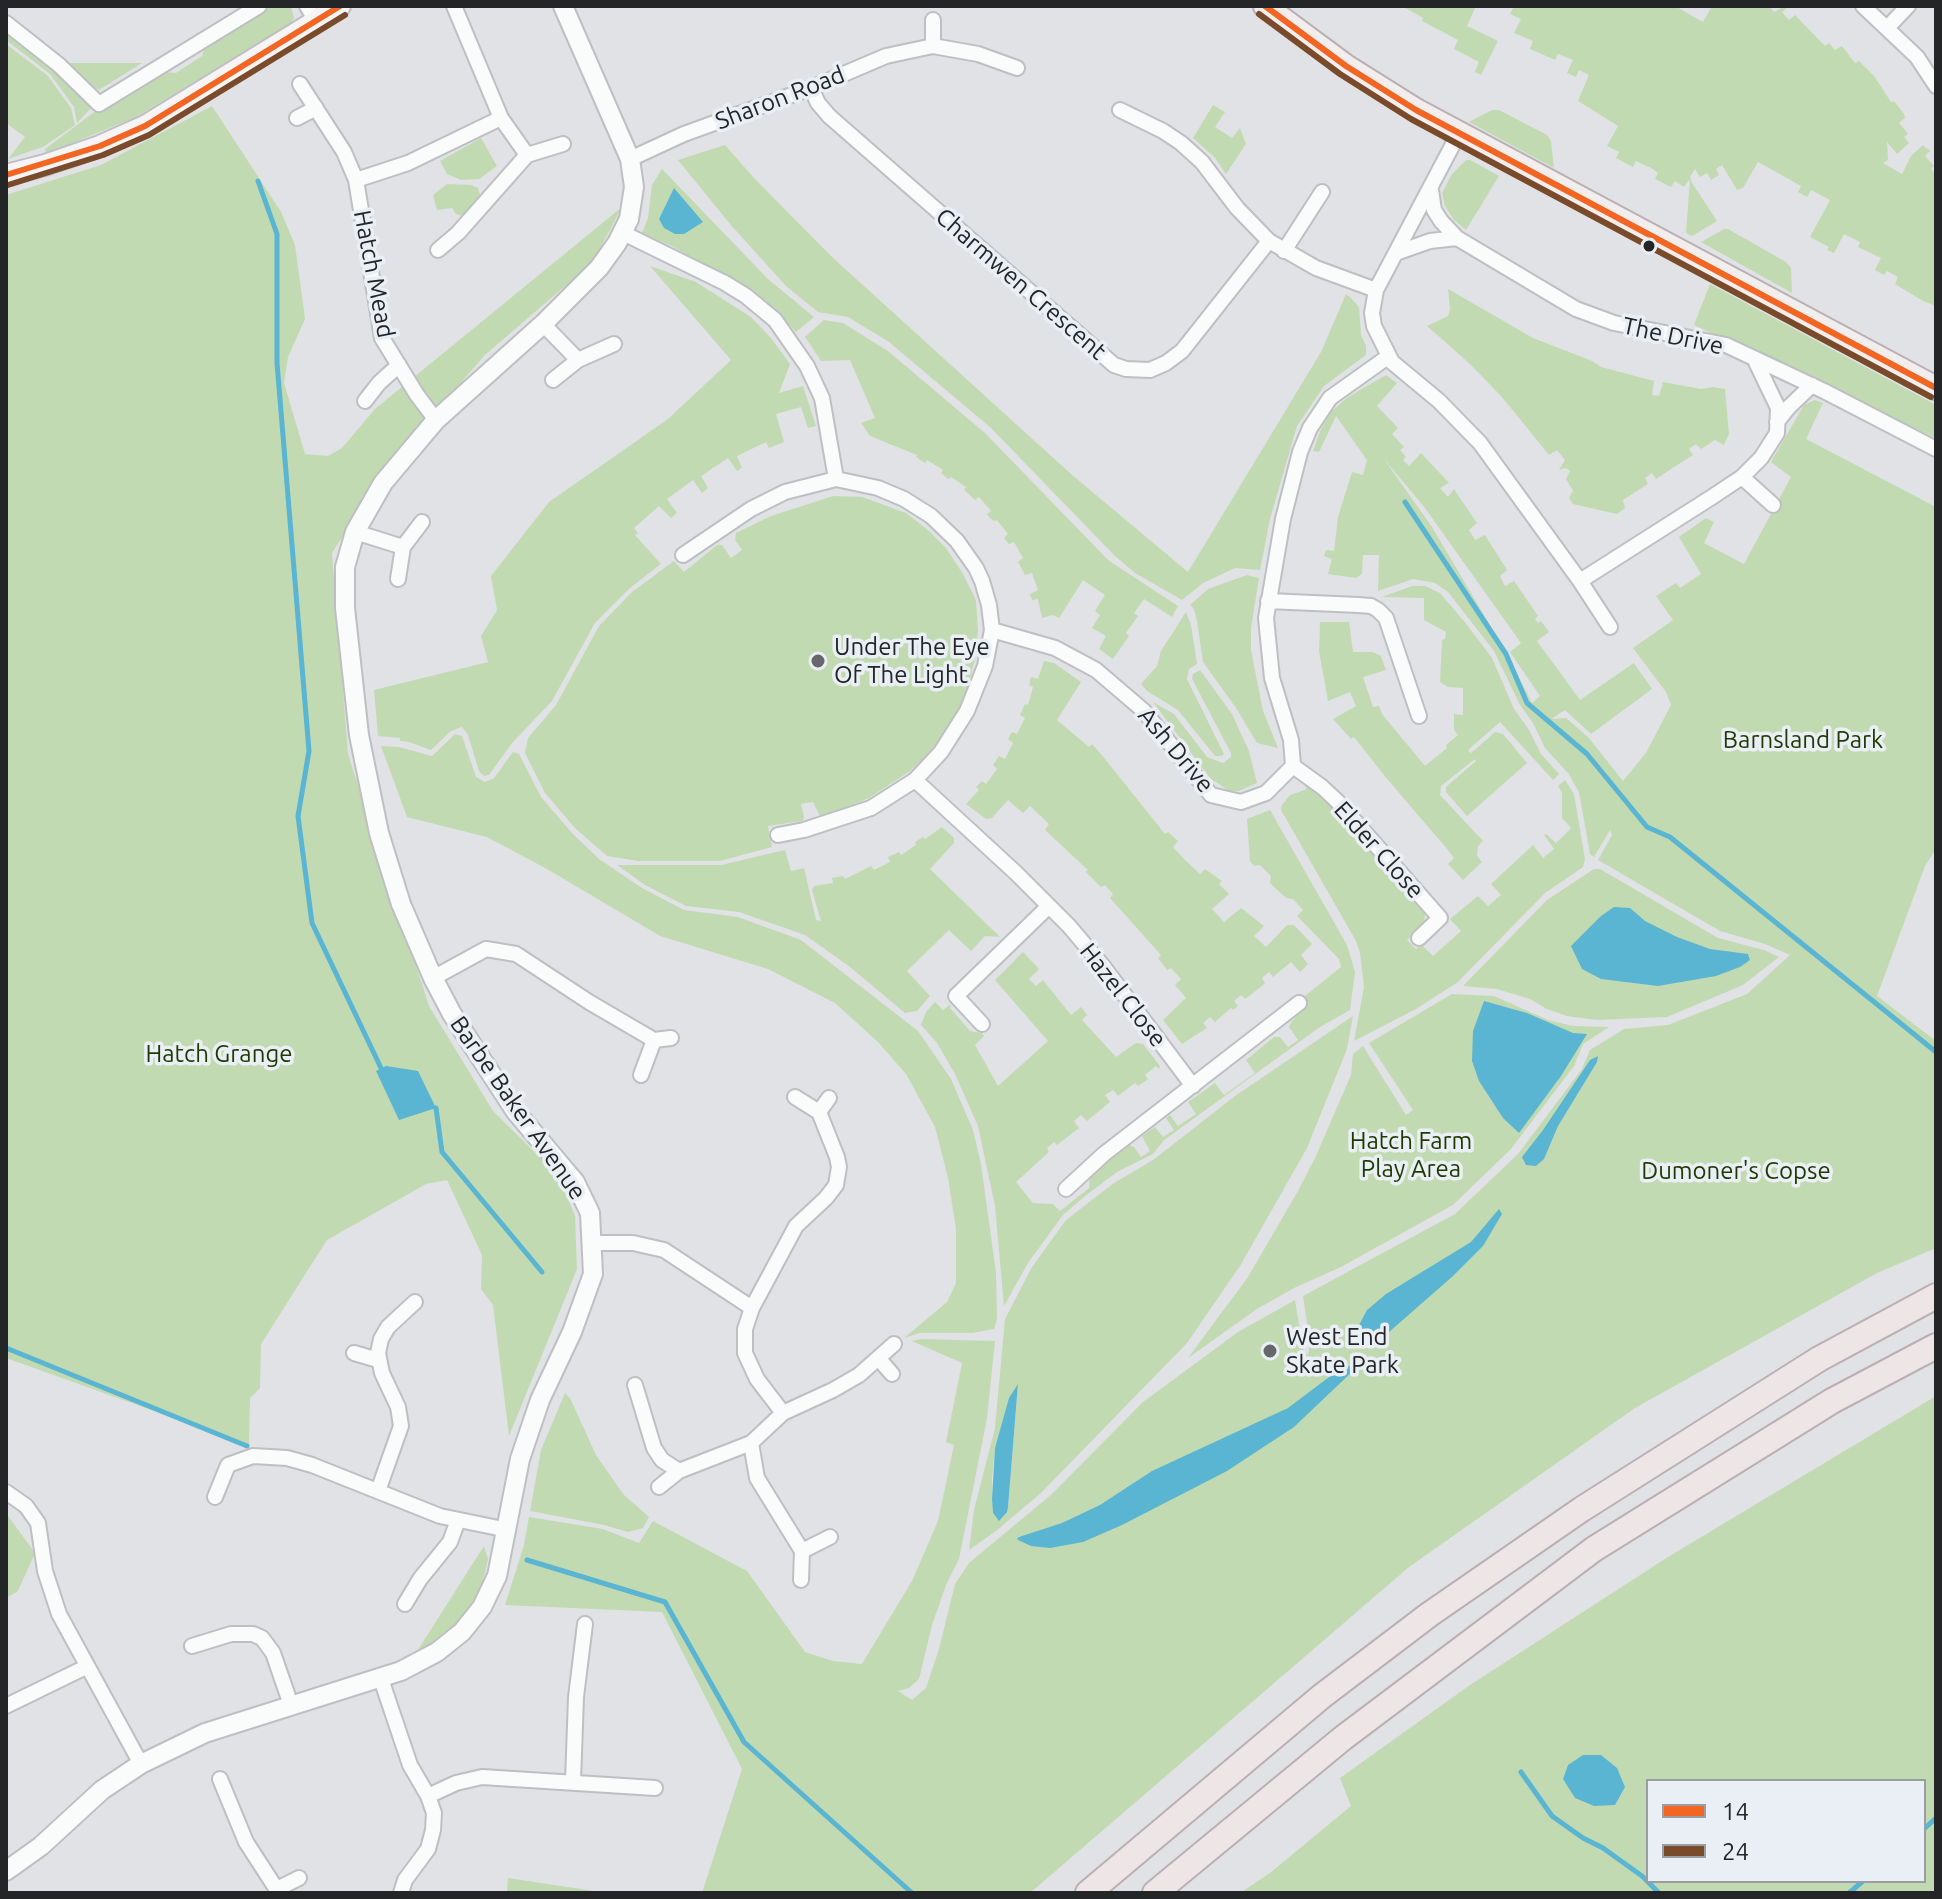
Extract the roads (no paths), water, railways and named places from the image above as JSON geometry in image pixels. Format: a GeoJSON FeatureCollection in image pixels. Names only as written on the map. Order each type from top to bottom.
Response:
{"type":"FeatureCollection","features":[{"type":"Feature","properties":{"kind":"highway"},"geometry":{"type":"LineString","coordinates":[[1088,1893],[1322,1696],[1430,1614],[1582,1509],[1819,1359],[1936,1296]]}},
{"type":"Feature","properties":{"kind":"highway"},"geometry":{"type":"LineString","coordinates":[[1155,1893],[1343,1738],[1594,1549],[1832,1401],[1936,1346]]}},
{"type":"Feature","properties":{"kind":"main road"},"geometry":{"type":"LineString","coordinates":[[6,175],[100,146],[145,126],[312,13],[340,6]]}},
{"type":"Feature","properties":{"kind":"main road"},"geometry":{"type":"LineString","coordinates":[[1265,6],[1352,70],[1459,133],[1936,388]]}},
{"type":"Feature","properties":{"kind":"street"},"geometry":{"type":"LineString","coordinates":[[6,23],[68,72],[99,104],[259,6]]}},
{"type":"Feature","properties":{"kind":"street"},"geometry":{"type":"LineString","coordinates":[[455,6],[501,118],[527,155]]}},
{"type":"Feature","properties":{"kind":"street","name":"Barbe Baker Avenue"},"geometry":{"type":"LineString","coordinates":[[6,1871],[41,1846],[102,1790],[141,1764],[205,1733],[401,1671],[450,1642],[472,1620],[497,1576],[520,1459],[540,1400],[572,1332],[593,1274],[590,1213],[575,1182],[516,1112],[452,1014],[401,904],[379,833],[359,735],[345,608],[345,567],[355,532],[383,483],[436,420],[543,324],[605,260],[623,233],[634,195],[633,170],[563,6]]}},
{"type":"Feature","properties":{"kind":"street"},"geometry":{"type":"LineString","coordinates":[[1863,6],[1917,57],[1936,86]]}},
{"type":"Feature","properties":{"kind":"street"},"geometry":{"type":"LineString","coordinates":[[1887,28],[1908,6]]}},
{"type":"Feature","properties":{"kind":"street"},"geometry":{"type":"LineString","coordinates":[[933,20],[933,46]]}},
{"type":"Feature","properties":{"kind":"street","name":"Sharon Road"},"geometry":{"type":"LineString","coordinates":[[630,159],[684,134],[811,88],[886,56],[933,46],[978,54],[1017,68]]}},
{"type":"Feature","properties":{"kind":"street","name":"Hatch Mead"},"geometry":{"type":"LineString","coordinates":[[300,84],[344,152],[356,180],[382,338],[436,420]]}},
{"type":"Feature","properties":{"kind":"street","name":"Charmwen Crescent"},"geometry":{"type":"LineString","coordinates":[[811,88],[829,116],[1114,365],[1150,370],[1182,351],[1269,241]]}},
{"type":"Feature","properties":{"kind":"street"},"geometry":{"type":"LineString","coordinates":[[297,118],[316,108]]}},
{"type":"Feature","properties":{"kind":"street"},"geometry":{"type":"LineString","coordinates":[[1120,110],[1181,143],[1202,162],[1237,208],[1269,241],[1316,268],[1376,290]]}},
{"type":"Feature","properties":{"kind":"street","name":"Hatch Mead"},"geometry":{"type":"LineString","coordinates":[[356,180],[408,163],[501,118]]}},
{"type":"Feature","properties":{"kind":"street"},"geometry":{"type":"LineString","coordinates":[[1459,133],[1376,290],[1372,313],[1374,326],[1389,356],[1480,443],[1610,627]]}},
{"type":"Feature","properties":{"kind":"street"},"geometry":{"type":"LineString","coordinates":[[438,250],[458,233],[527,155],[563,144]]}},
{"type":"Feature","properties":{"kind":"street","name":"The Drive"},"geometry":{"type":"LineString","coordinates":[[1431,190],[1434,210],[1457,238],[1576,309],[1614,323],[1726,345],[1936,449]]}},
{"type":"Feature","properties":{"kind":"street"},"geometry":{"type":"LineString","coordinates":[[1284,251],[1322,192]]}},
{"type":"Feature","properties":{"kind":"street"},"geometry":{"type":"LineString","coordinates":[[623,233],[725,283],[775,320],[807,366],[822,398],[836,479]]}},
{"type":"Feature","properties":{"kind":"street"},"geometry":{"type":"LineString","coordinates":[[1396,253],[1430,241],[1457,238]]}},
{"type":"Feature","properties":{"kind":"street"},"geometry":{"type":"LineString","coordinates":[[543,324],[578,360]]}},
{"type":"Feature","properties":{"kind":"street"},"geometry":{"type":"LineString","coordinates":[[553,380],[578,360],[614,344]]}},
{"type":"Feature","properties":{"kind":"street"},"geometry":{"type":"LineString","coordinates":[[1293,766],[1291,740],[1272,678],[1267,638],[1268,601],[1283,519],[1300,452],[1310,428],[1330,398],[1389,356]]}},
{"type":"Feature","properties":{"kind":"street"},"geometry":{"type":"LineString","coordinates":[[1580,581],[1742,477],[1761,458],[1777,433],[1778,408],[1754,358]]}},
{"type":"Feature","properties":{"kind":"street","name":"Hatch Mead"},"geometry":{"type":"LineString","coordinates":[[365,401],[387,374],[399,365]]}},
{"type":"Feature","properties":{"kind":"street"},"geometry":{"type":"LineString","coordinates":[[1777,422],[1812,385]]}},
{"type":"Feature","properties":{"kind":"street"},"geometry":{"type":"LineString","coordinates":[[1742,477],[1773,505]]}},
{"type":"Feature","properties":{"kind":"street"},"geometry":{"type":"LineString","coordinates":[[683,555],[751,509],[785,492],[836,479],[878,488],[904,499],[931,516],[957,541],[982,581],[992,630],[985,666],[967,711],[941,752],[915,780],[868,809],[804,830],[778,835]]}},
{"type":"Feature","properties":{"kind":"street"},"geometry":{"type":"LineString","coordinates":[[398,579],[403,547],[422,522]]}},
{"type":"Feature","properties":{"kind":"street"},"geometry":{"type":"LineString","coordinates":[[355,532],[403,547]]}},
{"type":"Feature","properties":{"kind":"street"},"geometry":{"type":"LineString","coordinates":[[1268,601],[1371,606],[1378,610],[1386,618],[1419,716]]}},
{"type":"Feature","properties":{"kind":"street","name":"Ash Drive"},"geometry":{"type":"LineString","coordinates":[[992,630],[1040,642],[1096,670],[1144,711],[1211,795],[1241,802],[1250,800],[1279,783],[1293,766]]}},
{"type":"Feature","properties":{"kind":"street","name":"Elder Close"},"geometry":{"type":"LineString","coordinates":[[1293,766],[1337,801],[1440,918],[1419,938]]}},
{"type":"Feature","properties":{"kind":"street","name":"Hazel Close"},"geometry":{"type":"LineString","coordinates":[[915,780],[1049,906],[1102,965],[1193,1086]]}},
{"type":"Feature","properties":{"kind":"street"},"geometry":{"type":"LineString","coordinates":[[982,1024],[956,996],[1049,906]]}},
{"type":"Feature","properties":{"kind":"street"},"geometry":{"type":"LineString","coordinates":[[433,978],[486,949],[516,954],[654,1040],[671,1038]]}},
{"type":"Feature","properties":{"kind":"street"},"geometry":{"type":"LineString","coordinates":[[1066,1189],[1104,1154],[1299,1003]]}},
{"type":"Feature","properties":{"kind":"street"},"geometry":{"type":"LineString","coordinates":[[641,1075],[654,1040]]}},
{"type":"Feature","properties":{"kind":"street"},"geometry":{"type":"LineString","coordinates":[[783,1413],[757,1379],[745,1353],[745,1329],[752,1308],[796,1226],[832,1191],[839,1167],[819,1112],[795,1097]]}},
{"type":"Feature","properties":{"kind":"street"},"geometry":{"type":"LineString","coordinates":[[819,1112],[829,1098]]}},
{"type":"Feature","properties":{"kind":"street"},"geometry":{"type":"LineString","coordinates":[[593,1243],[633,1243],[664,1250],[752,1308]]}},
{"type":"Feature","properties":{"kind":"street"},"geometry":{"type":"LineString","coordinates":[[378,1491],[401,1426],[398,1407],[378,1360],[381,1339],[388,1327],[415,1302]]}},
{"type":"Feature","properties":{"kind":"street"},"geometry":{"type":"LineString","coordinates":[[659,1487],[679,1471],[751,1443],[783,1413],[833,1390],[879,1359],[894,1344]]}},
{"type":"Feature","properties":{"kind":"street"},"geometry":{"type":"LineString","coordinates":[[354,1353],[378,1360]]}},
{"type":"Feature","properties":{"kind":"street"},"geometry":{"type":"LineString","coordinates":[[879,1359],[892,1374]]}},
{"type":"Feature","properties":{"kind":"street"},"geometry":{"type":"LineString","coordinates":[[635,1385],[654,1448],[662,1460],[679,1471]]}},
{"type":"Feature","properties":{"kind":"street"},"geometry":{"type":"LineString","coordinates":[[751,1443],[757,1478],[802,1551],[801,1580]]}},
{"type":"Feature","properties":{"kind":"street"},"geometry":{"type":"LineString","coordinates":[[215,1497],[228,1465],[253,1456],[287,1458],[440,1516],[508,1530]]}},
{"type":"Feature","properties":{"kind":"street"},"geometry":{"type":"LineString","coordinates":[[6,1492],[26,1506],[38,1523],[59,1614],[141,1764]]}},
{"type":"Feature","properties":{"kind":"street"},"geometry":{"type":"LineString","coordinates":[[405,1604],[420,1579],[450,1542],[458,1520]]}},
{"type":"Feature","properties":{"kind":"street"},"geometry":{"type":"LineString","coordinates":[[802,1551],[830,1537]]}},
{"type":"Feature","properties":{"kind":"street"},"geometry":{"type":"LineString","coordinates":[[573,1781],[576,1697],[585,1624]]}},
{"type":"Feature","properties":{"kind":"street"},"geometry":{"type":"LineString","coordinates":[[192,1646],[231,1634],[253,1634],[262,1638],[273,1653],[291,1705]]}},
{"type":"Feature","properties":{"kind":"street"},"geometry":{"type":"LineString","coordinates":[[6,1706],[86,1667]]}},
{"type":"Feature","properties":{"kind":"street"},"geometry":{"type":"LineString","coordinates":[[380,1676],[410,1765],[434,1813],[431,1840],[405,1880],[401,1893]]}},
{"type":"Feature","properties":{"kind":"street"},"geometry":{"type":"LineString","coordinates":[[428,1796],[456,1783],[482,1777],[655,1788]]}},
{"type":"Feature","properties":{"kind":"street"},"geometry":{"type":"LineString","coordinates":[[220,1779],[241,1832],[278,1891],[299,1878]]}},
{"type":"Feature","properties":{"kind":"water"},"geometry":{"type":"Polygon","coordinates":[[[674,188],[703,222],[684,234],[675,234],[664,228],[659,219],[674,188]]]}},
{"type":"Feature","properties":{"kind":"water"},"geometry":{"type":"Polygon","coordinates":[[[1614,907],[1630,908],[1645,921],[1677,937],[1710,949],[1748,954],[1750,960],[1716,976],[1658,986],[1601,979],[1582,969],[1571,946],[1614,907]]]}},
{"type":"Feature","properties":{"kind":"water"},"geometry":{"type":"Polygon","coordinates":[[[1484,1001],[1527,1013],[1573,1033],[1587,1034],[1519,1133],[1503,1118],[1479,1081],[1472,1061],[1473,1031],[1484,1001]]]}},
{"type":"Feature","properties":{"kind":"water"},"geometry":{"type":"Polygon","coordinates":[[[1598,1056],[1558,1126],[1544,1159],[1536,1166],[1526,1165],[1522,1157],[1590,1060],[1598,1056]]]}},
{"type":"Feature","properties":{"kind":"water"},"geometry":{"type":"Polygon","coordinates":[[[386,1066],[418,1071],[436,1108],[399,1120],[376,1071],[386,1066]]]}},
{"type":"Feature","properties":{"kind":"water"},"geometry":{"type":"Polygon","coordinates":[[[1499,1209],[1502,1214],[1483,1246],[1453,1276],[1389,1332],[1373,1339],[1363,1337],[1358,1327],[1367,1310],[1386,1294],[1471,1242],[1499,1209]]]}},
{"type":"Feature","properties":{"kind":"water"},"geometry":{"type":"Polygon","coordinates":[[[1350,1366],[1355,1369],[1294,1427],[1227,1471],[1083,1542],[1050,1548],[1031,1546],[1018,1540],[1100,1505],[1152,1471],[1288,1408],[1341,1368],[1350,1366]]]}},
{"type":"Feature","properties":{"kind":"water"},"geometry":{"type":"Polygon","coordinates":[[[1018,1384],[1008,1507],[999,1521],[993,1513],[992,1499],[995,1448],[1009,1398],[1018,1384]]]}},
{"type":"Feature","properties":{"kind":"water"},"geometry":{"type":"Polygon","coordinates":[[[1583,1755],[1601,1755],[1617,1768],[1625,1787],[1615,1805],[1594,1806],[1575,1798],[1563,1779],[1568,1765],[1583,1755]]]}},
{"type":"Feature","properties":{"kind":"waterway"},"geometry":{"type":"LineString","coordinates":[[258,181],[277,234],[277,363],[309,751],[298,816],[312,923],[381,1068]]}},
{"type":"Feature","properties":{"kind":"waterway"},"geometry":{"type":"LineString","coordinates":[[1405,502],[1506,654],[1527,703],[1587,754],[1647,827],[1670,837],[1936,1052]]}},
{"type":"Feature","properties":{"kind":"waterway"},"geometry":{"type":"LineString","coordinates":[[436,1108],[442,1152],[542,1272]]}},
{"type":"Feature","properties":{"kind":"waterway"},"geometry":{"type":"LineString","coordinates":[[6,1348],[247,1446]]}},
{"type":"Feature","properties":{"kind":"waterway"},"geometry":{"type":"LineString","coordinates":[[527,1560],[665,1602],[744,1742],[912,1893]]}},
{"type":"Feature","properties":{"kind":"waterway"},"geometry":{"type":"LineString","coordinates":[[1521,1772],[1552,1816],[1646,1880]]}},
{"type":"Feature","properties":{"kind":"waterway"},"geometry":{"type":"LineString","coordinates":[[1926,1827],[1936,1818]]}},
{"type":"Feature","properties":{"kind":"waterway"},"geometry":{"type":"LineString","coordinates":[[1649,1883],[1659,1893]]}},
{"type":"Feature","properties":{"kind":"waterway"},"geometry":{"type":"LineString","coordinates":[[1849,1893],[1861,1883]]}},
{"type":"Feature","properties":{"kind":"place","name":"Under The Eye Of The Light"},"geometry":{"type":"Point","coordinates":[818,661]}},
{"type":"Feature","properties":{"kind":"place","name":"West End Skate Park"},"geometry":{"type":"Point","coordinates":[1270,1351]}},
{"type":"Feature","properties":{"kind":"park label","name":"Barnsland Park"},"geometry":{"type":"Point","coordinates":[1803,740]}},
{"type":"Feature","properties":{"kind":"park label","name":"Hatch Grange"},"geometry":{"type":"Point","coordinates":[219,1054]}},
{"type":"Feature","properties":{"kind":"park label","name":"Hatch Farm Play Area"},"geometry":{"type":"Point","coordinates":[1411,1155]}},
{"type":"Feature","properties":{"kind":"park label","name":"Dumoner's Copse"},"geometry":{"type":"Point","coordinates":[1736,1171]}}]}
